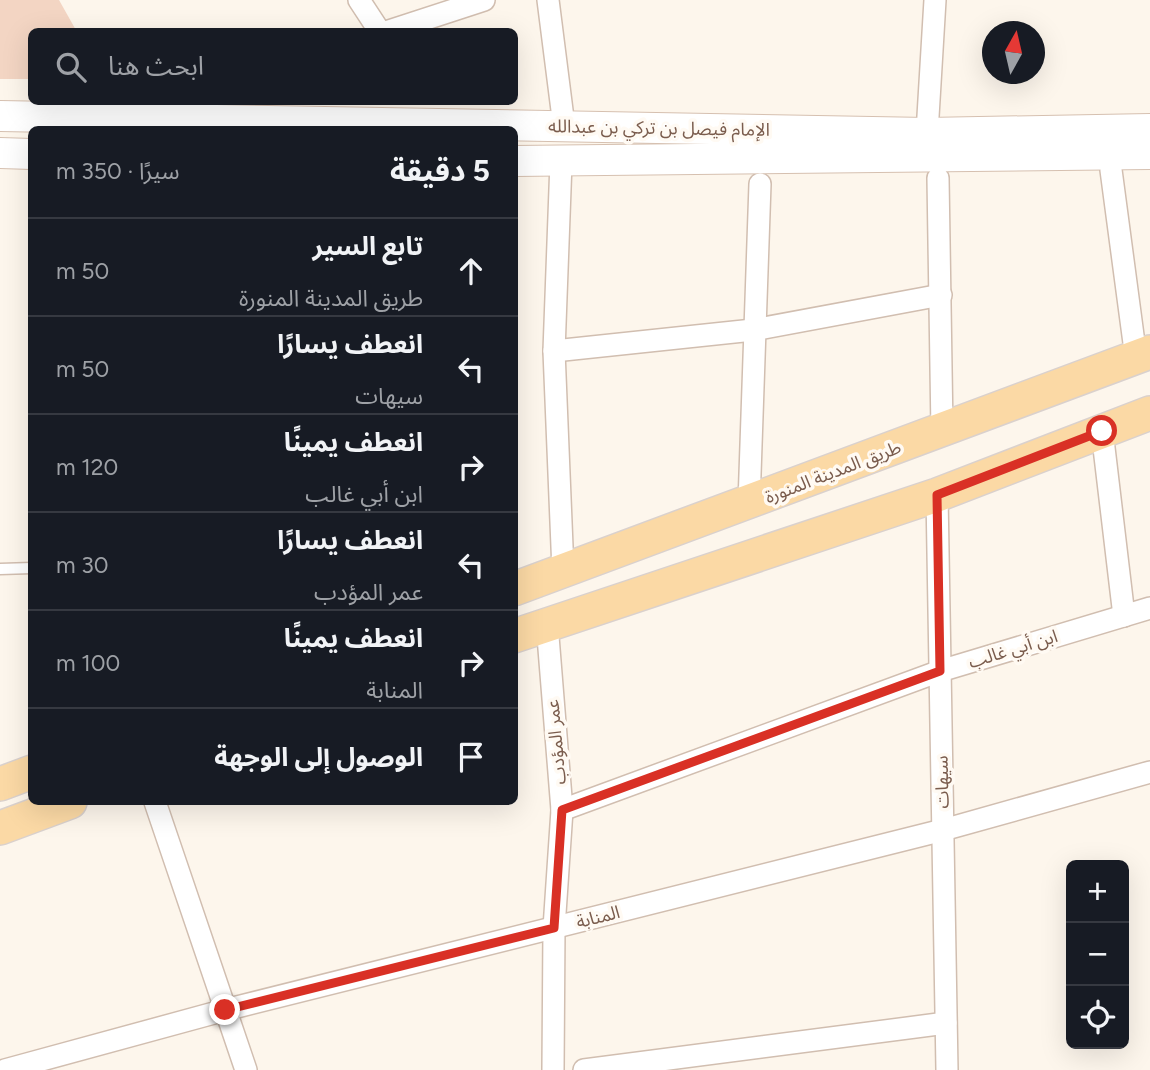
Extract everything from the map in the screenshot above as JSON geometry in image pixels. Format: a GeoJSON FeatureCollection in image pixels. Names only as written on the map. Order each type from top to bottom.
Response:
{"type":"FeatureCollection","features":[{"type":"Feature","properties":{"kind":"main road","name":"الإمام فيصل بن تركي بن عبدالله"},"geometry":{"type":"LineString","coordinates":[[0,116],[927,133],[1150,129]]}},
{"type":"Feature","properties":{"kind":"main road"},"geometry":{"type":"LineString","coordinates":[[0,153],[28,154]]}},
{"type":"Feature","properties":{"kind":"main road","name":"الإمام فيصل بن تركي بن عبدالله"},"geometry":{"type":"LineString","coordinates":[[518,161],[1129,159]]}},
{"type":"Feature","properties":{"kind":"main road","name":"طريق المدينة المنورة"},"geometry":{"type":"LineString","coordinates":[[518,588],[1143,355]]}},
{"type":"Feature","properties":{"kind":"main road"},"geometry":{"type":"LineString","coordinates":[[518,635],[937,495],[1150,413]]}},
{"type":"Feature","properties":{"kind":"main road"},"geometry":{"type":"LineString","coordinates":[[0,784],[28,774]]}},
{"type":"Feature","properties":{"kind":"main road"},"geometry":{"type":"LineString","coordinates":[[0,828],[62,805]]}},
{"type":"Feature","properties":{"kind":"street"},"geometry":{"type":"LineString","coordinates":[[359,0],[377,28]]}},
{"type":"Feature","properties":{"kind":"street"},"geometry":{"type":"LineString","coordinates":[[398,28],[482,0]]}},
{"type":"Feature","properties":{"kind":"street"},"geometry":{"type":"LineString","coordinates":[[548,0],[564,126]]}},
{"type":"Feature","properties":{"kind":"street"},"geometry":{"type":"LineString","coordinates":[[927,133],[934,0]]}},
{"type":"Feature","properties":{"kind":"street"},"geometry":{"type":"LineString","coordinates":[[117,118],[159,105]]}},
{"type":"Feature","properties":{"kind":"street"},"geometry":{"type":"LineString","coordinates":[[1129,159],[1143,355]]}},
{"type":"Feature","properties":{"kind":"street"},"geometry":{"type":"LineString","coordinates":[[561,162],[554,351],[563,571]]}},
{"type":"Feature","properties":{"kind":"street"},"geometry":{"type":"LineString","coordinates":[[938,177],[942,430]]}},
{"type":"Feature","properties":{"kind":"street"},"geometry":{"type":"LineString","coordinates":[[749,503],[760,184]]}},
{"type":"Feature","properties":{"kind":"street"},"geometry":{"type":"LineString","coordinates":[[554,351],[753,330],[941,295]]}},
{"type":"Feature","properties":{"kind":"street"},"geometry":{"type":"LineString","coordinates":[[1102,431],[1124,616]]}},
{"type":"Feature","properties":{"kind":"street","name":"سيهات"},"geometry":{"type":"LineString","coordinates":[[937,495],[947,1070]]}},
{"type":"Feature","properties":{"kind":"street","name":"ابن أبي غالب"},"geometry":{"type":"LineString","coordinates":[[562,810],[940,671],[1150,608]]}},
{"type":"Feature","properties":{"kind":"street","name":"عمر المؤدب"},"geometry":{"type":"LineString","coordinates":[[547,624],[562,810],[554,928],[553,1070]]}},
{"type":"Feature","properties":{"kind":"street","name":"المنابة"},"geometry":{"type":"LineString","coordinates":[[5,1070],[225,1010],[943,830],[1150,772]]}},
{"type":"Feature","properties":{"kind":"street"},"geometry":{"type":"LineString","coordinates":[[156,805],[246,1070]]}},
{"type":"Feature","properties":{"kind":"street"},"geometry":{"type":"LineString","coordinates":[[584,1070],[946,1023]]}},
{"type":"Feature","properties":{"kind":"lane"},"geometry":{"type":"LineString","coordinates":[[0,569],[28,568]]}},
{"type":"Feature","properties":{"kind":"building"},"geometry":{"type":"Polygon","coordinates":[[[0,0],[59,0],[75,28],[28,28],[28,79],[0,79],[0,0]]]}},
{"type":"Feature","properties":{"kind":"route"},"geometry":{"type":"LineString","coordinates":[[225,1010],[554,928],[562,810],[940,671],[937,495],[1102,431]]}}]}
